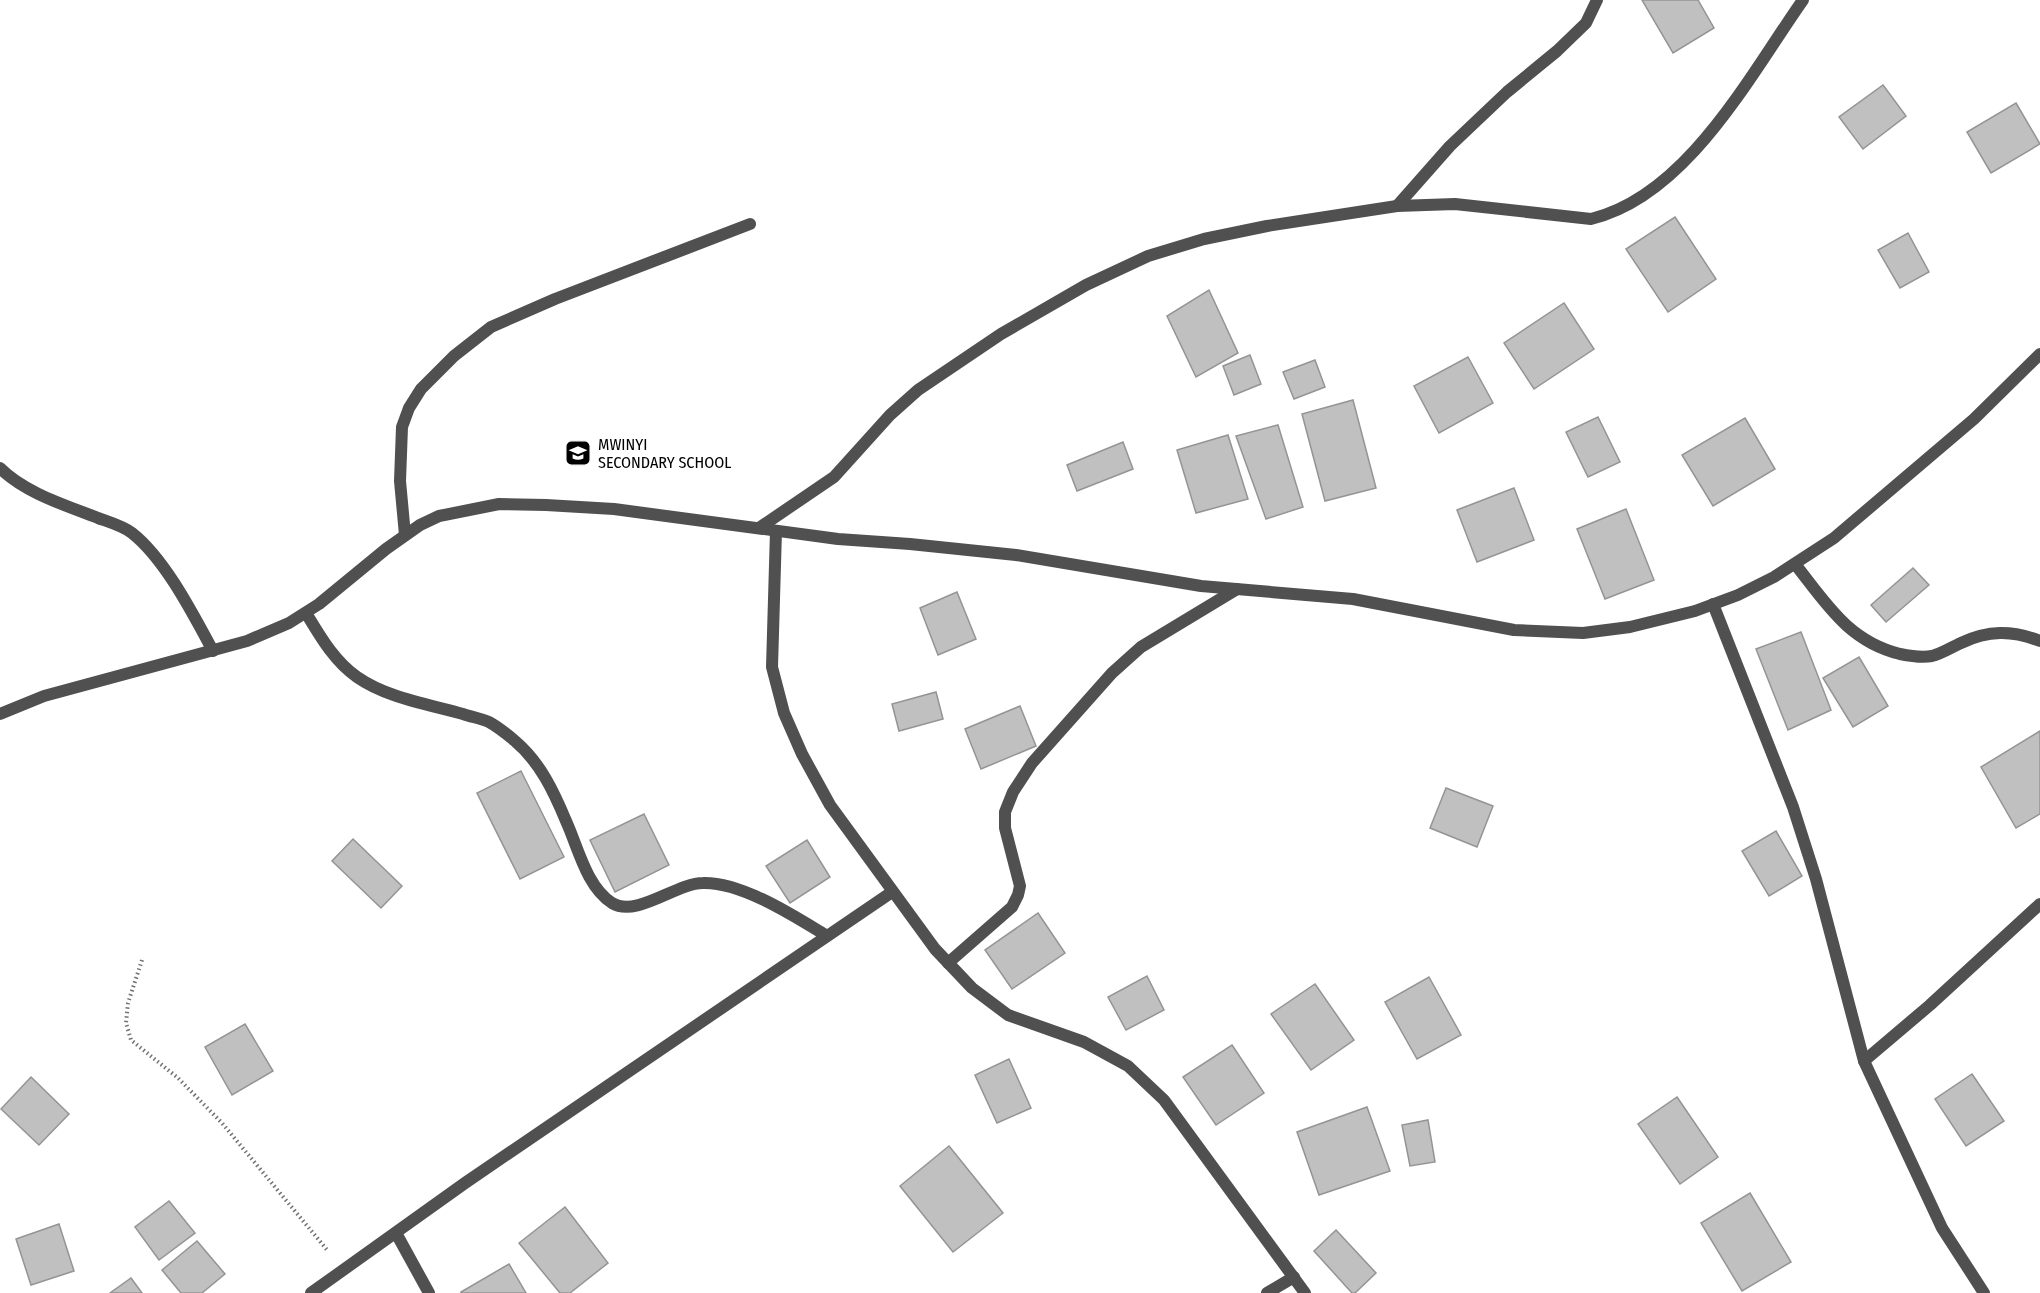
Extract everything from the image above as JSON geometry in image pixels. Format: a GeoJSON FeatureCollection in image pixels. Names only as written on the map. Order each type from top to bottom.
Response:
{"type":"FeatureCollection","features":[{"type":"Feature","properties":{"kind":"street"},"geometry":{"type":"LineString","coordinates":[[1397,206],[1450,146],[1507,92],[1557,51],[1586,23],[1597,0]]}},
{"type":"Feature","properties":{"kind":"street"},"geometry":{"type":"LineString","coordinates":[[759,528],[834,477],[890,415],[918,390],[1001,334],[1086,285],[1148,256],[1204,239],[1268,226],[1397,206],[1455,204],[1591,219],[1623,208],[1671,175],[1707,136],[1746,87],[1803,0]]}},
{"type":"Feature","properties":{"kind":"street"},"geometry":{"type":"LineString","coordinates":[[405,536],[400,481],[402,427],[409,408],[421,388],[454,356],[491,327],[555,299],[750,224]]}},
{"type":"Feature","properties":{"kind":"street"},"geometry":{"type":"LineString","coordinates":[[0,714],[44,696],[247,641],[306,613],[405,536],[439,516],[499,504],[614,509],[838,539],[1016,555],[1201,586],[1353,599],[1514,630],[1582,633],[1630,627],[1738,595],[1795,564],[1834,538],[1905,480],[1974,419],[2040,354]]}},
{"type":"Feature","properties":{"kind":"street"},"geometry":{"type":"LineString","coordinates":[[0,468],[9,477],[35,492],[131,532],[165,569],[213,651]]}},
{"type":"Feature","properties":{"kind":"street"},"geometry":{"type":"LineString","coordinates":[[776,531],[772,667],[784,713],[802,754],[830,805],[892,892],[948,963],[972,988],[1008,1016],[1084,1042],[1128,1066],[1164,1100],[1305,1293]]}},
{"type":"Feature","properties":{"kind":"street"},"geometry":{"type":"LineString","coordinates":[[1795,564],[1846,626],[1865,640],[1885,650],[1914,657],[1933,656],[1976,636],[2000,632],[2024,635],[2040,641]]}},
{"type":"Feature","properties":{"kind":"street"},"geometry":{"type":"LineString","coordinates":[[948,963],[1012,907],[1018,895],[1020,886],[1005,828],[1005,812],[1013,792],[1032,763],[1105,681],[1142,646],[1237,589]]}},
{"type":"Feature","properties":{"kind":"street"},"geometry":{"type":"LineString","coordinates":[[1713,604],[1793,807],[1816,879],[1864,1061],[1942,1228],[1984,1293]]}},
{"type":"Feature","properties":{"kind":"street"},"geometry":{"type":"LineString","coordinates":[[306,613],[337,659],[357,677],[387,692],[489,722],[528,753],[541,769],[592,880],[603,895],[613,903],[622,906],[636,906],[680,888],[702,883],[730,887],[774,905],[827,936]]}},
{"type":"Feature","properties":{"kind":"street"},"geometry":{"type":"LineString","coordinates":[[311,1293],[465,1183],[892,892]]}},
{"type":"Feature","properties":{"kind":"street"},"geometry":{"type":"LineString","coordinates":[[1864,1061],[2040,904]]}},
{"type":"Feature","properties":{"kind":"street"},"geometry":{"type":"LineString","coordinates":[[396,1233],[429,1293]]}},
{"type":"Feature","properties":{"kind":"street"},"geometry":{"type":"LineString","coordinates":[[1267,1293],[1294,1277]]}},
{"type":"Feature","properties":{"kind":"path"},"geometry":{"type":"LineString","coordinates":[[142,960],[128,1003],[126,1023],[131,1040],[178,1078],[222,1123],[344,1270]]}},
{"type":"Feature","properties":{"kind":"building"},"geometry":{"type":"Polygon","coordinates":[[[1642,0],[1698,0],[1714,28],[1673,53],[1642,0]]]}},
{"type":"Feature","properties":{"kind":"building"},"geometry":{"type":"Polygon","coordinates":[[[1883,85],[1906,116],[1863,149],[1839,117],[1883,85]]]}},
{"type":"Feature","properties":{"kind":"building"},"geometry":{"type":"Polygon","coordinates":[[[2016,103],[2040,144],[1991,173],[1967,132],[2016,103]]]}},
{"type":"Feature","properties":{"kind":"building"},"geometry":{"type":"Polygon","coordinates":[[[1675,217],[1716,279],[1668,312],[1626,249],[1675,217]]]}},
{"type":"Feature","properties":{"kind":"building"},"geometry":{"type":"Polygon","coordinates":[[[1908,233],[1929,272],[1900,288],[1878,250],[1908,233]]]}},
{"type":"Feature","properties":{"kind":"building"},"geometry":{"type":"Polygon","coordinates":[[[1209,290],[1238,353],[1196,377],[1167,316],[1209,290]]]}},
{"type":"Feature","properties":{"kind":"building"},"geometry":{"type":"Polygon","coordinates":[[[1564,303],[1594,349],[1534,389],[1504,343],[1564,303]]]}},
{"type":"Feature","properties":{"kind":"building"},"geometry":{"type":"Polygon","coordinates":[[[1250,355],[1261,384],[1234,395],[1223,366],[1250,355]]]}},
{"type":"Feature","properties":{"kind":"building"},"geometry":{"type":"Polygon","coordinates":[[[1468,357],[1493,403],[1439,433],[1414,386],[1468,357]]]}},
{"type":"Feature","properties":{"kind":"building"},"geometry":{"type":"Polygon","coordinates":[[[1315,360],[1325,387],[1294,399],[1283,372],[1315,360]]]}},
{"type":"Feature","properties":{"kind":"building"},"geometry":{"type":"Polygon","coordinates":[[[1353,400],[1376,488],[1325,501],[1302,414],[1353,400]]]}},
{"type":"Feature","properties":{"kind":"building"},"geometry":{"type":"Polygon","coordinates":[[[1598,417],[1620,462],[1588,477],[1566,432],[1598,417]]]}},
{"type":"Feature","properties":{"kind":"building"},"geometry":{"type":"Polygon","coordinates":[[[1745,418],[1775,469],[1713,506],[1682,455],[1745,418]]]}},
{"type":"Feature","properties":{"kind":"building"},"geometry":{"type":"Polygon","coordinates":[[[1278,425],[1303,507],[1266,519],[1236,436],[1278,425]]]}},
{"type":"Feature","properties":{"kind":"building"},"geometry":{"type":"Polygon","coordinates":[[[1228,435],[1248,499],[1196,513],[1177,450],[1228,435]]]}},
{"type":"Feature","properties":{"kind":"building"},"geometry":{"type":"Polygon","coordinates":[[[1123,442],[1133,469],[1077,491],[1067,465],[1123,442]]]}},
{"type":"Feature","properties":{"kind":"building"},"geometry":{"type":"Polygon","coordinates":[[[1514,488],[1534,540],[1477,562],[1457,510],[1514,488]]]}},
{"type":"Feature","properties":{"kind":"building"},"geometry":{"type":"Polygon","coordinates":[[[1626,509],[1654,580],[1605,599],[1577,529],[1626,509]]]}},
{"type":"Feature","properties":{"kind":"building"},"geometry":{"type":"Polygon","coordinates":[[[1913,568],[1929,585],[1886,622],[1871,605],[1913,568]]]}},
{"type":"Feature","properties":{"kind":"building"},"geometry":{"type":"Polygon","coordinates":[[[957,592],[976,639],[938,655],[920,608],[957,592]]]}},
{"type":"Feature","properties":{"kind":"building"},"geometry":{"type":"Polygon","coordinates":[[[1801,632],[1831,710],[1788,730],[1756,649],[1801,632]]]}},
{"type":"Feature","properties":{"kind":"building"},"geometry":{"type":"Polygon","coordinates":[[[1859,657],[1888,706],[1853,727],[1823,678],[1859,657]]]}},
{"type":"Feature","properties":{"kind":"building"},"geometry":{"type":"Polygon","coordinates":[[[936,692],[943,719],[899,731],[892,704],[936,692]]]}},
{"type":"Feature","properties":{"kind":"building"},"geometry":{"type":"Polygon","coordinates":[[[1020,706],[1036,746],[981,769],[965,729],[1020,706]]]}},
{"type":"Feature","properties":{"kind":"building"},"geometry":{"type":"Polygon","coordinates":[[[2040,731],[2040,814],[2016,828],[1981,767],[2040,731]]]}},
{"type":"Feature","properties":{"kind":"building"},"geometry":{"type":"Polygon","coordinates":[[[521,771],[564,857],[520,879],[477,793],[521,771]]]}},
{"type":"Feature","properties":{"kind":"building"},"geometry":{"type":"Polygon","coordinates":[[[1446,788],[1493,806],[1477,847],[1430,828],[1446,788]]]}},
{"type":"Feature","properties":{"kind":"building"},"geometry":{"type":"Polygon","coordinates":[[[644,814],[669,865],[615,892],[590,840],[644,814]]]}},
{"type":"Feature","properties":{"kind":"building"},"geometry":{"type":"Polygon","coordinates":[[[1776,831],[1802,876],[1769,896],[1742,851],[1776,831]]]}},
{"type":"Feature","properties":{"kind":"building"},"geometry":{"type":"Polygon","coordinates":[[[353,839],[402,886],[381,908],[332,861],[353,839]]]}},
{"type":"Feature","properties":{"kind":"building"},"geometry":{"type":"Polygon","coordinates":[[[807,840],[830,877],[790,903],[766,866],[807,840]]]}},
{"type":"Feature","properties":{"kind":"building"},"geometry":{"type":"Polygon","coordinates":[[[1038,913],[1065,953],[1012,989],[985,950],[1038,913]]]}},
{"type":"Feature","properties":{"kind":"building"},"geometry":{"type":"Polygon","coordinates":[[[1147,976],[1164,1010],[1126,1030],[1108,997],[1147,976]]]}},
{"type":"Feature","properties":{"kind":"building"},"geometry":{"type":"Polygon","coordinates":[[[1429,977],[1461,1035],[1417,1059],[1385,1002],[1429,977]]]}},
{"type":"Feature","properties":{"kind":"building"},"geometry":{"type":"Polygon","coordinates":[[[1315,984],[1354,1040],[1311,1070],[1271,1014],[1315,984]]]}},
{"type":"Feature","properties":{"kind":"building"},"geometry":{"type":"Polygon","coordinates":[[[245,1024],[273,1071],[232,1095],[205,1047],[245,1024]]]}},
{"type":"Feature","properties":{"kind":"building"},"geometry":{"type":"Polygon","coordinates":[[[1232,1045],[1264,1093],[1216,1125],[1183,1077],[1232,1045]]]}},
{"type":"Feature","properties":{"kind":"building"},"geometry":{"type":"Polygon","coordinates":[[[1009,1059],[1031,1108],[997,1123],[975,1075],[1009,1059]]]}},
{"type":"Feature","properties":{"kind":"building"},"geometry":{"type":"Polygon","coordinates":[[[1972,1074],[2004,1121],[1966,1146],[1935,1099],[1972,1074]]]}},
{"type":"Feature","properties":{"kind":"building"},"geometry":{"type":"Polygon","coordinates":[[[31,1077],[69,1114],[39,1145],[1,1109],[31,1077]]]}},
{"type":"Feature","properties":{"kind":"building"},"geometry":{"type":"Polygon","coordinates":[[[1677,1097],[1718,1157],[1680,1184],[1638,1124],[1677,1097]]]}},
{"type":"Feature","properties":{"kind":"building"},"geometry":{"type":"Polygon","coordinates":[[[1367,1107],[1390,1171],[1319,1195],[1297,1132],[1367,1107]]]}},
{"type":"Feature","properties":{"kind":"building"},"geometry":{"type":"Polygon","coordinates":[[[1428,1120],[1435,1162],[1410,1166],[1402,1125],[1428,1120]]]}},
{"type":"Feature","properties":{"kind":"building"},"geometry":{"type":"Polygon","coordinates":[[[949,1146],[1003,1213],[953,1252],[900,1186],[949,1146]]]}},
{"type":"Feature","properties":{"kind":"building"},"geometry":{"type":"Polygon","coordinates":[[[1750,1193],[1791,1262],[1742,1291],[1701,1223],[1750,1193]]]}},
{"type":"Feature","properties":{"kind":"building"},"geometry":{"type":"Polygon","coordinates":[[[169,1201],[195,1233],[159,1260],[135,1227],[169,1201]]]}},
{"type":"Feature","properties":{"kind":"building"},"geometry":{"type":"Polygon","coordinates":[[[565,1207],[608,1263],[570,1293],[560,1293],[519,1243],[565,1207]]]}},
{"type":"Feature","properties":{"kind":"building"},"geometry":{"type":"Polygon","coordinates":[[[59,1224],[74,1271],[31,1285],[16,1239],[59,1224]]]}},
{"type":"Feature","properties":{"kind":"building"},"geometry":{"type":"Polygon","coordinates":[[[1336,1230],[1376,1273],[1355,1293],[1352,1293],[1314,1251],[1336,1230]]]}},
{"type":"Feature","properties":{"kind":"building"},"geometry":{"type":"Polygon","coordinates":[[[197,1241],[225,1274],[202,1293],[181,1293],[162,1270],[197,1241]]]}},
{"type":"Feature","properties":{"kind":"building"},"geometry":{"type":"Polygon","coordinates":[[[509,1264],[526,1293],[461,1293],[461,1292],[509,1264]]]}},
{"type":"Feature","properties":{"kind":"building"},"geometry":{"type":"Polygon","coordinates":[[[131,1278],[142,1293],[110,1293],[131,1278]]]}},
{"type":"Feature","properties":{"kind":"place","name":"MWINYI SECONDARY SCHOOL"},"geometry":{"type":"Point","coordinates":[578,453]}}]}
